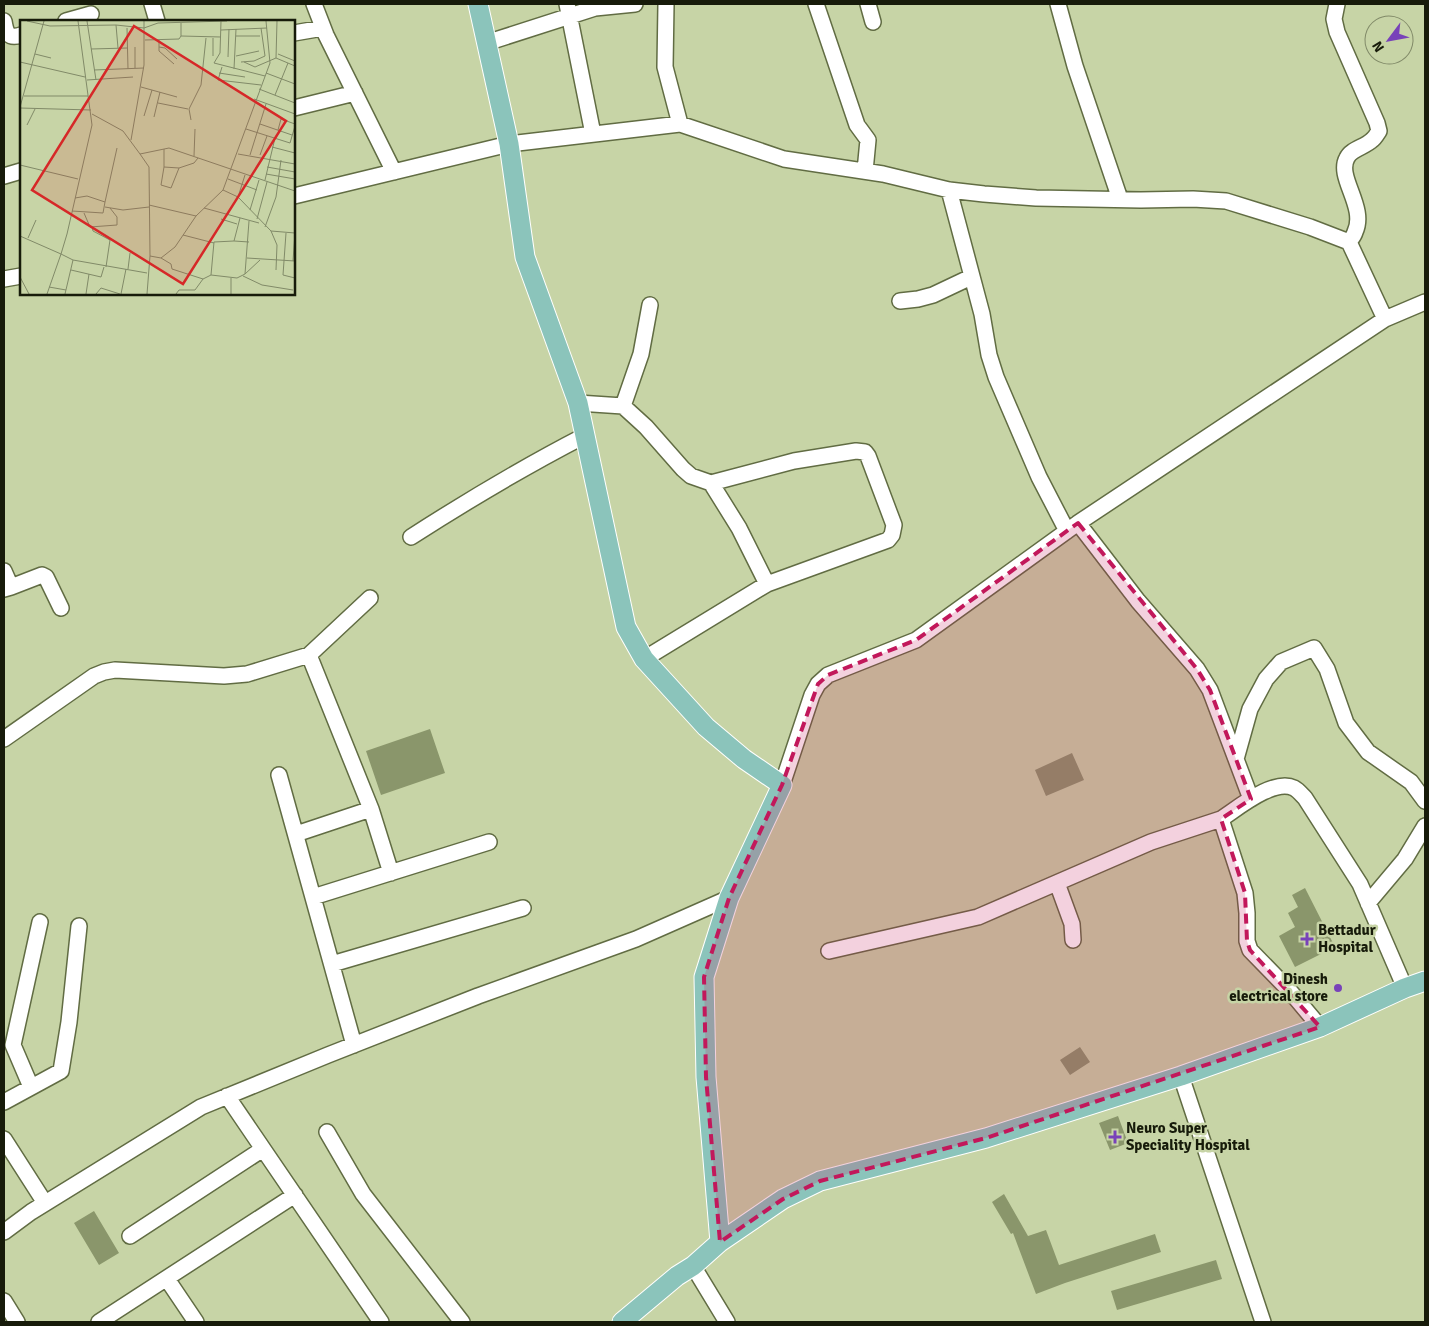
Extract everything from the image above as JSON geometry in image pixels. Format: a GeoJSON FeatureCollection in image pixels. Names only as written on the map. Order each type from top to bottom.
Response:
{"type":"FeatureCollection","features":[{"type":"Feature","properties":{"kind":"main road"},"geometry":{"type":"LineString","coordinates":[[478,4],[509,144],[524,257],[578,403],[626,627],[644,659],[706,727],[744,759],[782,785],[729,898],[704,977],[706,1077],[720,1242]]}},
{"type":"Feature","properties":{"kind":"main road"},"geometry":{"type":"LineString","coordinates":[[622,1322],[677,1276],[693,1266],[720,1242],[783,1200],[820,1181],[986,1138],[1181,1076],[1320,1027],[1405,988],[1425,981]]}},
{"type":"Feature","properties":{"kind":"main road"},"geometry":{"type":"LineString","coordinates":[[641,1322],[683,1284],[693,1266]]}},
{"type":"Feature","properties":{"kind":"street"},"geometry":{"type":"LineString","coordinates":[[152,4],[157,20]]}},
{"type":"Feature","properties":{"kind":"street"},"geometry":{"type":"LineString","coordinates":[[314,4],[323,28],[394,172]]}},
{"type":"Feature","properties":{"kind":"street"},"geometry":{"type":"LineString","coordinates":[[486,43],[568,10],[635,4]]}},
{"type":"Feature","properties":{"kind":"street"},"geometry":{"type":"LineString","coordinates":[[666,4],[665,68],[680,124]]}},
{"type":"Feature","properties":{"kind":"street"},"geometry":{"type":"LineString","coordinates":[[816,4],[856,125],[868,140],[865,171]]}},
{"type":"Feature","properties":{"kind":"street"},"geometry":{"type":"LineString","coordinates":[[868,4],[873,22]]}},
{"type":"Feature","properties":{"kind":"street"},"geometry":{"type":"LineString","coordinates":[[1058,4],[1075,66],[1120,199]]}},
{"type":"Feature","properties":{"kind":"street"},"geometry":{"type":"LineString","coordinates":[[1337,4],[1334,19],[1336,32],[1377,123],[1378,131],[1373,140],[1346,158],[1345,172],[1358,210],[1356,232],[1349,242]]}},
{"type":"Feature","properties":{"kind":"street"},"geometry":{"type":"LineString","coordinates":[[568,10],[593,134]]}},
{"type":"Feature","properties":{"kind":"street"},"geometry":{"type":"LineString","coordinates":[[69,20],[90,13]]}},
{"type":"Feature","properties":{"kind":"street"},"geometry":{"type":"LineString","coordinates":[[4,21],[5,28],[11,36],[20,35]]}},
{"type":"Feature","properties":{"kind":"street"},"geometry":{"type":"LineString","coordinates":[[295,33],[323,28]]}},
{"type":"Feature","properties":{"kind":"street"},"geometry":{"type":"LineString","coordinates":[[295,108],[354,93]]}},
{"type":"Feature","properties":{"kind":"street"},"geometry":{"type":"LineString","coordinates":[[295,196],[509,144],[680,124],[784,159],[883,174],[950,190],[1036,198],[1226,201],[1349,242],[1385,319]]}},
{"type":"Feature","properties":{"kind":"street"},"geometry":{"type":"LineString","coordinates":[[4,176],[20,171]]}},
{"type":"Feature","properties":{"kind":"street"},"geometry":{"type":"LineString","coordinates":[[950,190],[982,314],[989,355],[996,377],[1039,476],[1073,527],[1197,669],[1210,690],[1250,799]]}},
{"type":"Feature","properties":{"kind":"street"},"geometry":{"type":"LineString","coordinates":[[4,279],[20,276]]}},
{"type":"Feature","properties":{"kind":"street"},"geometry":{"type":"LineString","coordinates":[[900,301],[933,295],[971,277]]}},
{"type":"Feature","properties":{"kind":"street"},"geometry":{"type":"LineString","coordinates":[[782,785],[812,695],[818,684],[828,675],[916,640],[1073,527],[1385,319],[1425,302]]}},
{"type":"Feature","properties":{"kind":"street"},"geometry":{"type":"LineString","coordinates":[[623,406],[641,354],[650,306]]}},
{"type":"Feature","properties":{"kind":"street"},"geometry":{"type":"LineString","coordinates":[[578,403],[623,406],[646,427],[687,473],[711,483],[794,461],[856,451],[865,452],[894,525],[892,535],[888,540],[767,584],[644,659]]}},
{"type":"Feature","properties":{"kind":"street"},"geometry":{"type":"LineString","coordinates":[[411,537],[537,460],[584,436]]}},
{"type":"Feature","properties":{"kind":"street"},"geometry":{"type":"LineString","coordinates":[[711,483],[739,528],[767,584]]}},
{"type":"Feature","properties":{"kind":"street"},"geometry":{"type":"LineString","coordinates":[[4,571],[7,588],[42,575],[46,577],[61,608]]}},
{"type":"Feature","properties":{"kind":"street"},"geometry":{"type":"LineString","coordinates":[[4,739],[94,676],[104,672],[115,670],[224,676],[247,674],[309,655],[370,598]]}},
{"type":"Feature","properties":{"kind":"street"},"geometry":{"type":"LineString","coordinates":[[1236,759],[1250,709],[1266,679],[1281,662],[1314,648],[1327,669],[1346,723],[1368,752],[1411,782],[1425,801]]}},
{"type":"Feature","properties":{"kind":"street"},"geometry":{"type":"LineString","coordinates":[[309,655],[371,809],[391,873]]}},
{"type":"Feature","properties":{"kind":"street"},"geometry":{"type":"LineString","coordinates":[[279,775],[354,1045]]}},
{"type":"Feature","properties":{"kind":"street"},"geometry":{"type":"LineString","coordinates":[[828,951],[978,917],[1151,842],[1221,819],[1250,799],[1276,786],[1284,785],[1295,788],[1305,798],[1360,884],[1405,988]]}},
{"type":"Feature","properties":{"kind":"street"},"geometry":{"type":"LineString","coordinates":[[296,834],[371,809]]}},
{"type":"Feature","properties":{"kind":"street"},"geometry":{"type":"LineString","coordinates":[[1221,819],[1245,893],[1248,913],[1247,941],[1250,950],[1289,990],[1320,1027]]}},
{"type":"Feature","properties":{"kind":"street"},"geometry":{"type":"LineString","coordinates":[[1368,903],[1405,859],[1425,826]]}},
{"type":"Feature","properties":{"kind":"street"},"geometry":{"type":"LineString","coordinates":[[313,897],[489,842]]}},
{"type":"Feature","properties":{"kind":"street"},"geometry":{"type":"LineString","coordinates":[[1057,882],[1072,924],[1073,940]]}},
{"type":"Feature","properties":{"kind":"street"},"geometry":{"type":"LineString","coordinates":[[4,1232],[45,1203],[201,1107],[478,996],[636,939],[729,898]]}},
{"type":"Feature","properties":{"kind":"street"},"geometry":{"type":"LineString","coordinates":[[332,964],[523,908]]}},
{"type":"Feature","properties":{"kind":"street"},"geometry":{"type":"LineString","coordinates":[[31,1087],[13,1045],[40,922]]}},
{"type":"Feature","properties":{"kind":"street"},"geometry":{"type":"LineString","coordinates":[[4,1102],[61,1071],[69,1022],[79,926]]}},
{"type":"Feature","properties":{"kind":"street"},"geometry":{"type":"LineString","coordinates":[[1181,1076],[1262,1322]]}},
{"type":"Feature","properties":{"kind":"street"},"geometry":{"type":"LineString","coordinates":[[228,1096],[381,1322]]}},
{"type":"Feature","properties":{"kind":"street"},"geometry":{"type":"LineString","coordinates":[[327,1132],[363,1194],[462,1322]]}},
{"type":"Feature","properties":{"kind":"street"},"geometry":{"type":"LineString","coordinates":[[4,1139],[45,1203]]}},
{"type":"Feature","properties":{"kind":"street"},"geometry":{"type":"LineString","coordinates":[[130,1236],[263,1149]]}},
{"type":"Feature","properties":{"kind":"street"},"geometry":{"type":"LineString","coordinates":[[99,1322],[295,1195]]}},
{"type":"Feature","properties":{"kind":"street"},"geometry":{"type":"LineString","coordinates":[[693,1266],[727,1322]]}},
{"type":"Feature","properties":{"kind":"street"},"geometry":{"type":"LineString","coordinates":[[167,1279],[196,1322]]}},
{"type":"Feature","properties":{"kind":"street"},"geometry":{"type":"LineString","coordinates":[[4,1301],[17,1322]]}},
{"type":"Feature","properties":{"kind":"highlighted area"},"geometry":{"type":"Polygon","coordinates":[[[1078,523],[1197,669],[1210,690],[1251,799],[1221,819],[1245,893],[1247,941],[1250,950],[1320,1027],[986,1138],[820,1181],[783,1199],[720,1242],[706,1077],[704,977],[729,898],[782,785],[818,684],[828,675],[916,640],[1078,523]]]}},
{"type":"Feature","properties":{"kind":"building"},"geometry":{"type":"Polygon","coordinates":[[[430,729],[445,773],[381,795],[366,751],[430,729]]]}},
{"type":"Feature","properties":{"kind":"building"},"geometry":{"type":"Polygon","coordinates":[[[1072,753],[1084,780],[1046,796],[1035,770],[1072,753]]]}},
{"type":"Feature","properties":{"kind":"building"},"geometry":{"type":"Polygon","coordinates":[[[1305,888],[1335,947],[1295,967],[1279,936],[1295,927],[1288,913],[1298,907],[1292,895],[1305,888]]]}},
{"type":"Feature","properties":{"kind":"building"},"geometry":{"type":"Polygon","coordinates":[[[1080,1047],[1090,1062],[1070,1075],[1060,1060],[1080,1047]]]}},
{"type":"Feature","properties":{"kind":"building"},"geometry":{"type":"Polygon","coordinates":[[[1118,1116],[1128,1143],[1110,1150],[1099,1123],[1118,1116]]]}},
{"type":"Feature","properties":{"kind":"building"},"geometry":{"type":"Polygon","coordinates":[[[1004,1194],[1028,1236],[1046,1230],[1059,1265],[1155,1234],[1161,1252],[1036,1294],[1013,1233],[1011,1234],[992,1202],[1004,1194]]]}},
{"type":"Feature","properties":{"kind":"building"},"geometry":{"type":"Polygon","coordinates":[[[94,1211],[119,1253],[99,1265],[74,1223],[94,1211]]]}},
{"type":"Feature","properties":{"kind":"building"},"geometry":{"type":"Polygon","coordinates":[[[1216,1260],[1222,1279],[1117,1310],[1111,1291],[1216,1260]]]}},
{"type":"Feature","properties":{"kind":"place","name":"Bettadur Hospital"},"geometry":{"type":"Point","coordinates":[1307,939]}},
{"type":"Feature","properties":{"kind":"place","name":"Dinesh electrical store"},"geometry":{"type":"Point","coordinates":[1338,988]}},
{"type":"Feature","properties":{"kind":"place","name":"Neuro Super Speciality Hospital"},"geometry":{"type":"Point","coordinates":[1115,1137]}}]}
